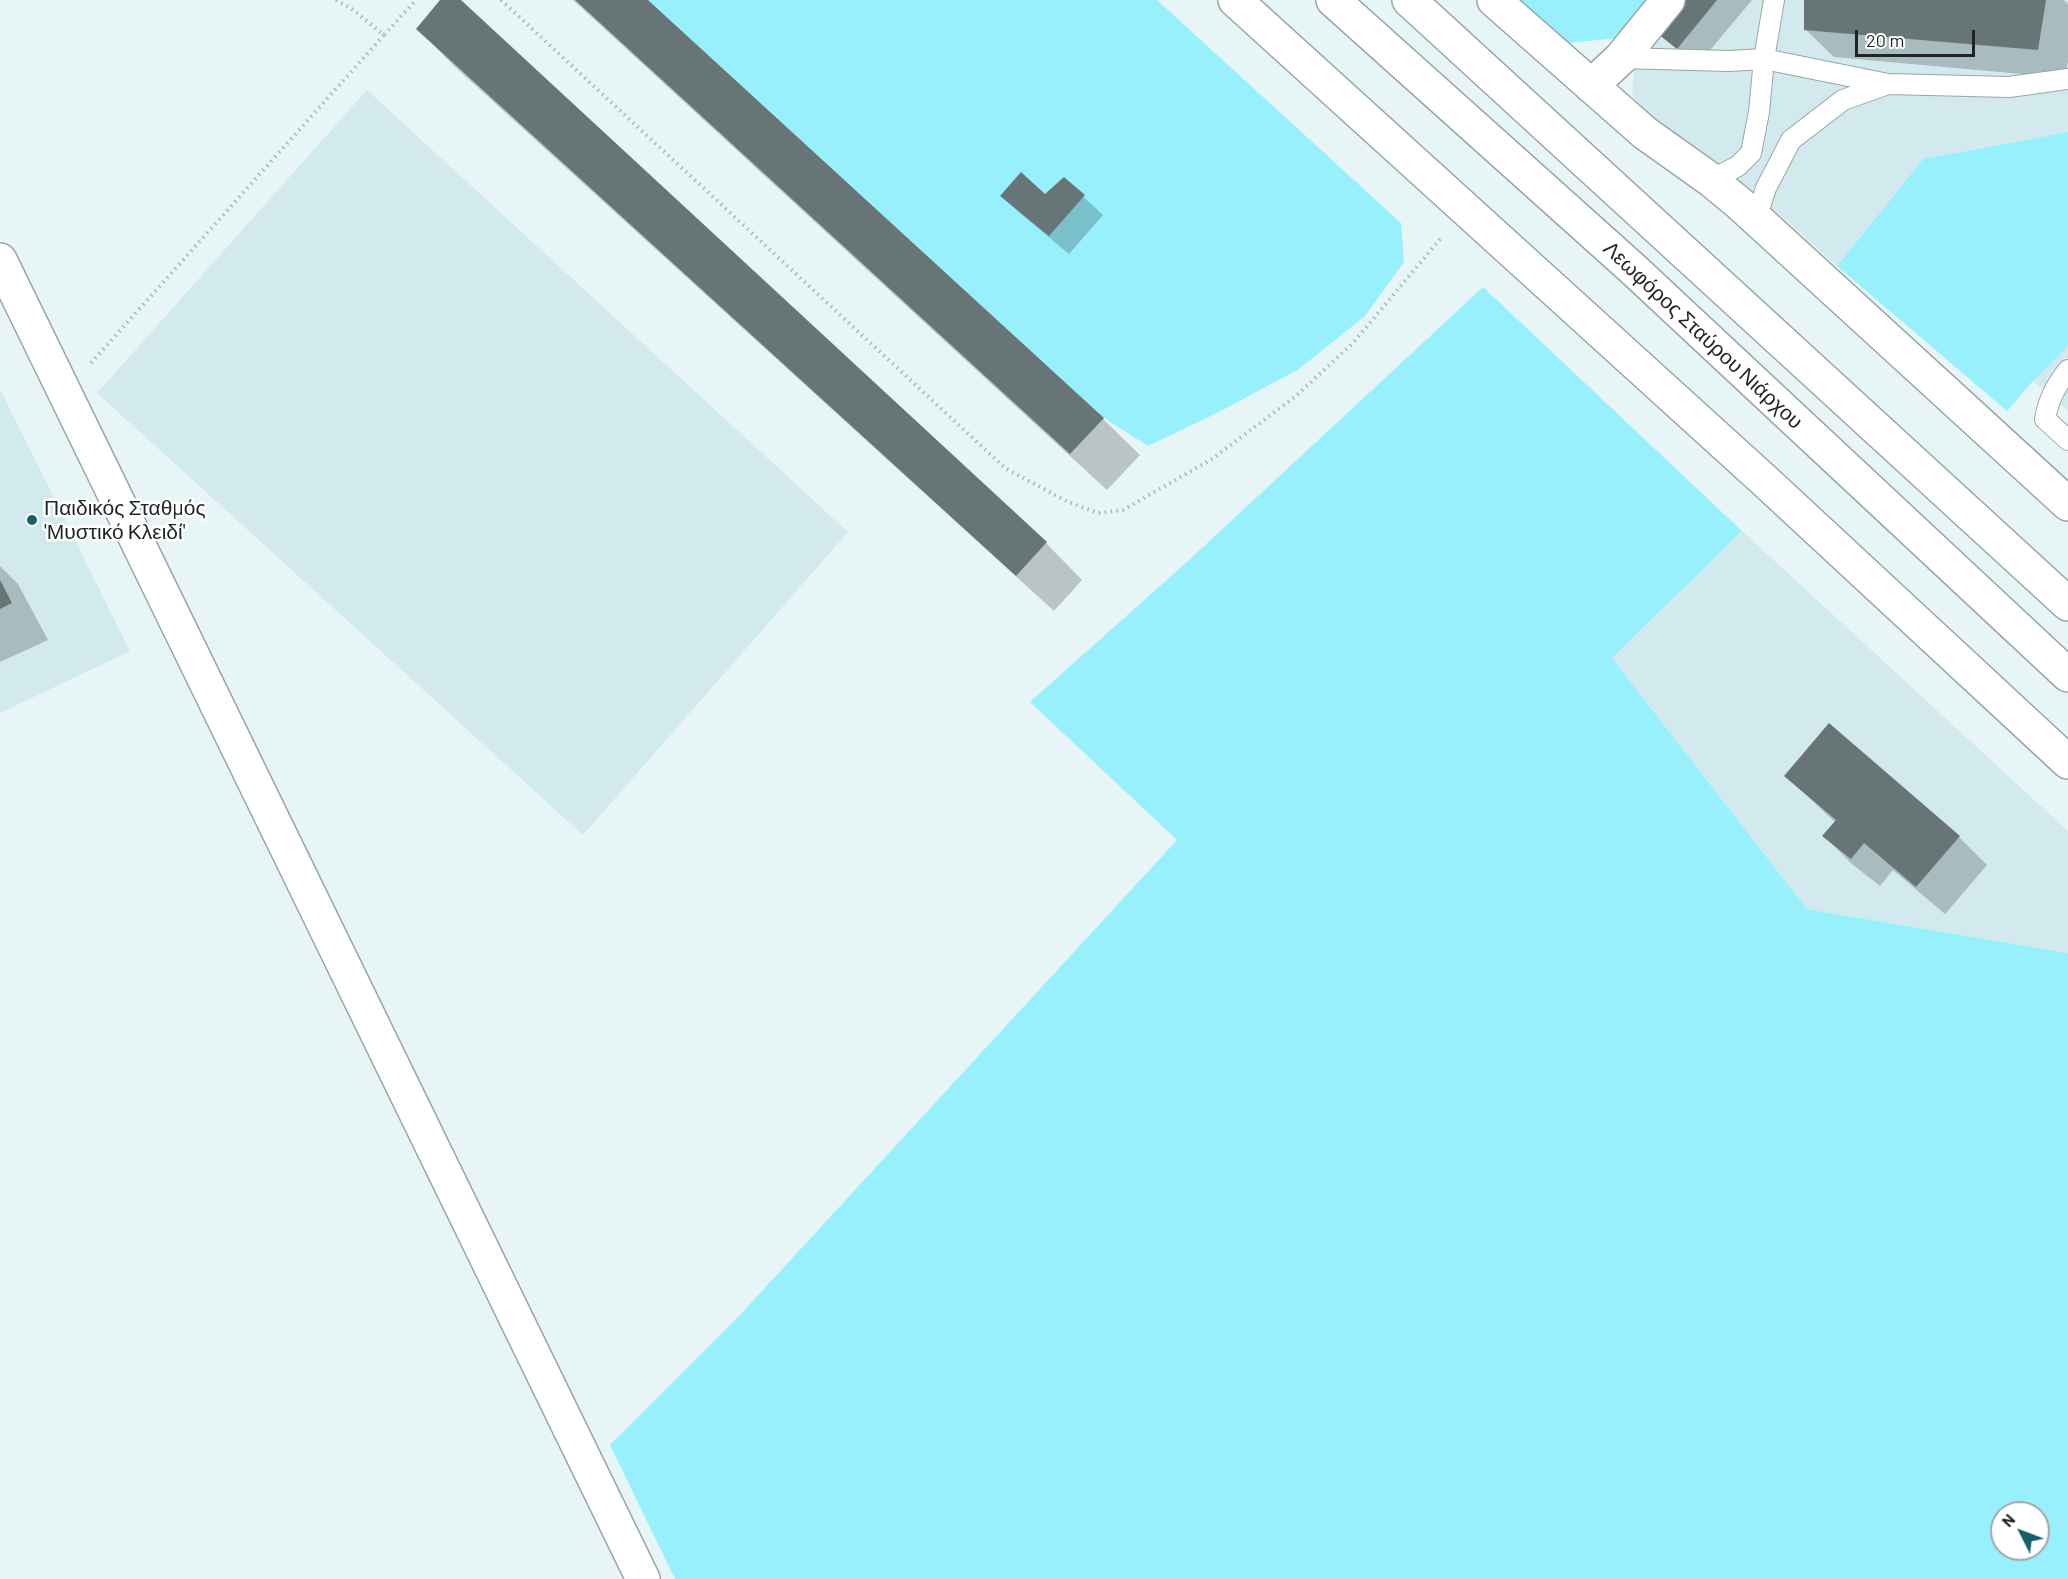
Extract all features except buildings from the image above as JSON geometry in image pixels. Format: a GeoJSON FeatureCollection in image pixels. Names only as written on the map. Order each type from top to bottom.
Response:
{"type":"FeatureCollection","features":[{"type":"Feature","properties":{"kind":"street"},"geometry":{"type":"LineString","coordinates":[[1235,0],[1774,489],[2068,762]]}},
{"type":"Feature","properties":{"kind":"street","name":"Λεωφόρος Σταύρου Νιάρχου"},"geometry":{"type":"LineString","coordinates":[[1333,0],[1633,269],[2068,675]]}},
{"type":"Feature","properties":{"kind":"street"},"geometry":{"type":"LineString","coordinates":[[1409,0],[2068,604]]}},
{"type":"Feature","properties":{"kind":"street"},"geometry":{"type":"LineString","coordinates":[[1494,0],[1645,133],[1711,180],[2068,504]]}},
{"type":"Feature","properties":{"kind":"street"},"geometry":{"type":"LineString","coordinates":[[1591,86],[1621,58],[1668,0]]}},
{"type":"Feature","properties":{"kind":"street"},"geometry":{"type":"LineString","coordinates":[[0,260],[643,1579]]}},
{"type":"Feature","properties":{"kind":"lane"},"geometry":{"type":"LineString","coordinates":[[1711,180],[1738,165],[1751,153],[1759,112],[1764,59],[1774,0]]}},
{"type":"Feature","properties":{"kind":"lane"},"geometry":{"type":"LineString","coordinates":[[1621,58],[1729,61],[1764,59],[1888,84],[2009,87],[2068,80]]}},
{"type":"Feature","properties":{"kind":"lane"},"geometry":{"type":"LineString","coordinates":[[1755,219],[1766,188],[1791,140],[1843,100],[1888,84]]}},
{"type":"Feature","properties":{"kind":"lane"},"geometry":{"type":"LineString","coordinates":[[2068,370],[2052,394],[2045,419],[2068,440]]}},
{"type":"Feature","properties":{"kind":"path"},"geometry":{"type":"LineString","coordinates":[[336,0],[352,9],[384,34]]}},
{"type":"Feature","properties":{"kind":"path"},"geometry":{"type":"LineString","coordinates":[[65,393],[416,0]]}},
{"type":"Feature","properties":{"kind":"path"},"geometry":{"type":"LineString","coordinates":[[501,0],[1005,468],[1068,502],[1098,513],[1123,510],[1212,459],[1296,396],[1353,343],[1465,209]]}},
{"type":"Feature","properties":{"kind":"shaded area"},"geometry":{"type":"Polygon","coordinates":[[[648,0],[1157,0],[1401,223],[1404,262],[1365,316],[1299,369],[1219,412],[1148,446],[1104,418],[648,0]]]}},
{"type":"Feature","properties":{"kind":"shaded area"},"geometry":{"type":"Polygon","coordinates":[[[1508,0],[1651,0],[1619,38],[1556,44],[1508,0]]]}},
{"type":"Feature","properties":{"kind":"shaded area"},"geometry":{"type":"Polygon","coordinates":[[[1678,0],[2068,0],[2068,132],[1923,159],[1837,266],[1792,225],[1721,167],[1649,119],[1632,94],[1636,50],[1678,0]]]}},
{"type":"Feature","properties":{"kind":"shaded area"},"geometry":{"type":"Polygon","coordinates":[[[367,90],[848,532],[583,835],[97,393],[367,90]]]}},
{"type":"Feature","properties":{"kind":"shaded area"},"geometry":{"type":"Polygon","coordinates":[[[2068,132],[2068,346],[2007,411],[1837,266],[1923,159],[2068,132]]]}},
{"type":"Feature","properties":{"kind":"shaded area"},"geometry":{"type":"Polygon","coordinates":[[[1483,287],[1742,531],[1612,658],[1807,909],[2068,953],[2068,1579],[675,1579],[610,1445],[739,1316],[1177,840],[1030,702],[1189,560],[1483,287]]]}},
{"type":"Feature","properties":{"kind":"shaded area"},"geometry":{"type":"Polygon","coordinates":[[[2068,346],[2068,411],[2033,381],[2068,346]]]}},
{"type":"Feature","properties":{"kind":"shaded area","name":"Παιδικός Σταθμός 'Μυστικό Κλειδί'"},"geometry":{"type":"Polygon","coordinates":[[[0,389],[130,651],[0,713],[0,389]]]}},
{"type":"Feature","properties":{"kind":"shaded area"},"geometry":{"type":"Polygon","coordinates":[[[1742,531],[2068,831],[2068,953],[1807,909],[1612,658],[1742,531]]]}},
{"type":"Feature","properties":{"kind":"place","name":"Παιδικός Σταθμός 'Μυστικό Κλειδί'"},"geometry":{"type":"Point","coordinates":[32,520]}}]}
